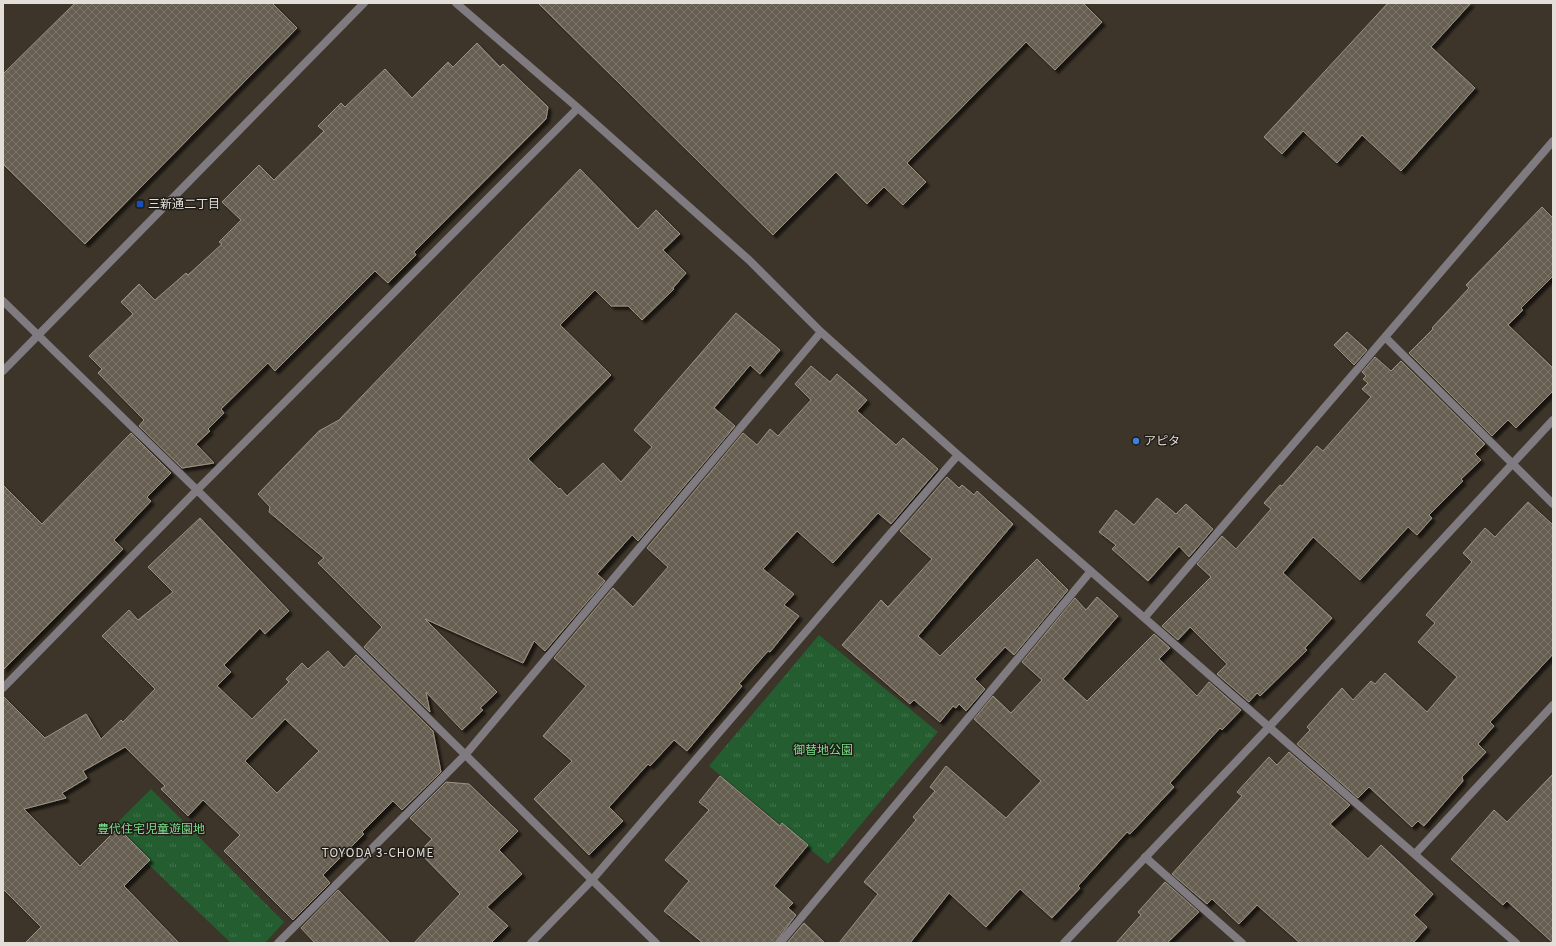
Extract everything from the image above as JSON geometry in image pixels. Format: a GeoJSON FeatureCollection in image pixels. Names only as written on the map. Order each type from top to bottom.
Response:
{"type":"FeatureCollection","features":[{"type":"Feature","properties":{"kind":"street"},"geometry":{"type":"LineString","coordinates":[[3,371],[364,3]]}},
{"type":"Feature","properties":{"kind":"street"},"geometry":{"type":"LineString","coordinates":[[456,3],[578,108],[749,260],[821,332],[958,455],[1516,943]]}},
{"type":"Feature","properties":{"kind":"street"},"geometry":{"type":"LineString","coordinates":[[3,688],[197,490],[578,108]]}},
{"type":"Feature","properties":{"kind":"street"},"geometry":{"type":"LineString","coordinates":[[1145,617],[1386,338],[1553,141]]}},
{"type":"Feature","properties":{"kind":"street"},"geometry":{"type":"LineString","coordinates":[[3,301],[466,754],[656,943]]}},
{"type":"Feature","properties":{"kind":"street"},"geometry":{"type":"LineString","coordinates":[[278,943],[466,754],[821,332]]}},
{"type":"Feature","properties":{"kind":"street"},"geometry":{"type":"LineString","coordinates":[[1386,338],[1553,504]]}},
{"type":"Feature","properties":{"kind":"street"},"geometry":{"type":"LineString","coordinates":[[1064,943],[1269,727],[1553,420]]}},
{"type":"Feature","properties":{"kind":"street"},"geometry":{"type":"LineString","coordinates":[[531,943],[592,880],[958,455]]}},
{"type":"Feature","properties":{"kind":"street"},"geometry":{"type":"LineString","coordinates":[[780,943],[1091,571]]}},
{"type":"Feature","properties":{"kind":"street"},"geometry":{"type":"LineString","coordinates":[[1416,854],[1553,705]]}},
{"type":"Feature","properties":{"kind":"street"},"geometry":{"type":"LineString","coordinates":[[1145,857],[1242,943]]}},
{"type":"Feature","properties":{"kind":"green space","name":"御替地公園"},"geometry":{"type":"Polygon","coordinates":[[[819,635],[938,732],[828,864],[709,766],[819,635]]]}},
{"type":"Feature","properties":{"kind":"green space","name":"豊代住宅児童遊園地"},"geometry":{"type":"Polygon","coordinates":[[[151,789],[284,922],[265,943],[231,943],[111,829],[151,789]]]}},
{"type":"Feature","properties":{"kind":"building"},"geometry":{"type":"Polygon","coordinates":[[[75,3],[272,3],[297,28],[85,244],[3,164],[3,74],[75,3]]]}},
{"type":"Feature","properties":{"kind":"building"},"geometry":{"type":"Polygon","coordinates":[[[538,3],[1083,3],[1102,22],[1055,70],[1026,42],[907,163],[926,182],[903,205],[884,187],[867,204],[836,172],[773,235],[538,3]]]}},
{"type":"Feature","properties":{"kind":"building"},"geometry":{"type":"Polygon","coordinates":[[[1388,3],[1471,3],[1431,47],[1475,88],[1401,171],[1362,135],[1337,163],[1303,131],[1282,154],[1264,137],[1388,3]]]}},
{"type":"Feature","properties":{"kind":"building"},"geometry":{"type":"Polygon","coordinates":[[[477,43],[500,67],[503,64],[548,107],[546,119],[414,252],[416,255],[388,283],[375,271],[275,371],[268,363],[221,409],[224,413],[208,429],[210,431],[196,444],[214,463],[182,468],[139,426],[144,420],[98,373],[102,369],[89,356],[133,314],[121,302],[139,284],[155,300],[186,273],[188,275],[222,244],[219,242],[241,220],[222,202],[259,165],[274,180],[324,131],[318,126],[341,103],[345,107],[385,69],[412,98],[448,62],[453,67],[477,43]]]}},
{"type":"Feature","properties":{"kind":"building"},"geometry":{"type":"Polygon","coordinates":[[[580,169],[638,229],[656,210],[680,234],[663,250],[686,273],[673,288],[674,289],[642,320],[628,306],[611,306],[595,290],[560,325],[611,375],[528,459],[559,489],[560,488],[567,496],[603,463],[621,482],[652,447],[634,430],[736,313],[780,350],[760,374],[750,365],[714,408],[735,426],[638,541],[632,535],[597,574],[605,581],[545,651],[534,641],[523,663],[425,619],[497,692],[480,708],[483,710],[462,730],[426,692],[430,712],[364,647],[382,627],[318,563],[324,558],[269,512],[270,507],[258,494],[319,431],[339,420],[580,169]]]}},
{"type":"Feature","properties":{"kind":"building"},"geometry":{"type":"Polygon","coordinates":[[[1542,207],[1553,218],[1553,276],[1521,308],[1523,310],[1508,325],[1553,368],[1553,391],[1516,428],[1508,420],[1492,436],[1409,353],[1433,329],[1432,328],[1469,288],[1466,285],[1542,207]]]}},
{"type":"Feature","properties":{"kind":"building"},"geometry":{"type":"Polygon","coordinates":[[[1347,332],[1367,350],[1354,365],[1334,345],[1347,332]]]}},
{"type":"Feature","properties":{"kind":"building"},"geometry":{"type":"Polygon","coordinates":[[[1375,357],[1391,371],[1401,361],[1485,444],[1475,454],[1481,460],[1461,479],[1463,481],[1429,515],[1432,518],[1417,535],[1408,527],[1360,580],[1313,537],[1283,573],[1332,618],[1305,648],[1307,650],[1260,696],[1257,693],[1249,702],[1217,674],[1227,664],[1190,627],[1178,640],[1162,626],[1211,577],[1197,564],[1222,536],[1236,549],[1271,509],[1264,503],[1280,485],[1282,486],[1317,446],[1323,451],[1371,397],[1362,389],[1368,383],[1363,379],[1366,376],[1362,372],[1375,357]]]}},
{"type":"Feature","properties":{"kind":"building"},"geometry":{"type":"Polygon","coordinates":[[[811,366],[830,382],[837,374],[867,400],[857,411],[896,445],[903,438],[938,469],[891,524],[878,513],[833,563],[797,531],[763,569],[794,594],[784,605],[799,616],[770,652],[768,651],[739,684],[742,686],[687,751],[674,740],[650,766],[648,764],[609,807],[623,821],[589,855],[534,799],[572,761],[543,736],[586,686],[554,658],[613,588],[633,607],[668,567],[647,548],[743,433],[757,445],[770,429],[778,436],[811,400],[795,384],[811,366]]]}},
{"type":"Feature","properties":{"kind":"building"},"geometry":{"type":"Polygon","coordinates":[[[131,433],[171,473],[147,497],[151,501],[114,540],[123,549],[3,670],[3,485],[42,524],[131,433]]]}},
{"type":"Feature","properties":{"kind":"building"},"geometry":{"type":"Polygon","coordinates":[[[947,477],[959,488],[962,485],[974,495],[977,491],[1013,524],[918,636],[940,656],[1037,559],[1068,590],[1014,655],[1005,647],[975,679],[985,689],[966,711],[959,704],[956,708],[953,706],[940,722],[914,700],[910,704],[842,645],[881,600],[888,607],[932,559],[900,531],[947,477]]]}},
{"type":"Feature","properties":{"kind":"building"},"geometry":{"type":"Polygon","coordinates":[[[1157,498],[1176,514],[1186,504],[1213,529],[1189,557],[1179,546],[1148,581],[1112,549],[1116,545],[1099,532],[1116,510],[1134,525],[1157,498]]]}},
{"type":"Feature","properties":{"kind":"building"},"geometry":{"type":"Polygon","coordinates":[[[1528,502],[1553,525],[1553,654],[1490,722],[1494,726],[1478,744],[1486,752],[1462,777],[1463,781],[1424,826],[1418,821],[1412,827],[1369,787],[1358,798],[1297,744],[1310,730],[1307,727],[1342,688],[1353,700],[1371,681],[1375,684],[1385,673],[1427,712],[1457,677],[1418,642],[1435,623],[1426,615],[1472,562],[1463,553],[1485,528],[1495,537],[1528,502]]]}},
{"type":"Feature","properties":{"kind":"building"},"geometry":{"type":"Polygon","coordinates":[[[200,518],[289,611],[265,634],[260,628],[224,665],[231,672],[217,686],[252,719],[289,682],[286,679],[302,663],[308,669],[328,651],[344,668],[356,655],[433,731],[441,772],[402,810],[393,801],[362,832],[364,834],[323,875],[330,883],[293,920],[224,851],[240,835],[203,800],[188,816],[161,789],[165,786],[125,747],[83,771],[87,778],[62,793],[66,798],[24,809],[80,866],[118,828],[150,860],[124,886],[179,943],[25,943],[41,927],[3,889],[3,696],[45,738],[86,714],[101,739],[121,720],[123,722],[155,689],[102,636],[129,610],[138,620],[173,592],[148,567],[200,518]],[[285,719],[245,761],[277,793],[319,751],[285,719]]]}},
{"type":"Feature","properties":{"kind":"building"},"geometry":{"type":"Polygon","coordinates":[[[1097,597],[1118,616],[1063,679],[1087,701],[1154,634],[1170,648],[1159,659],[1197,696],[1209,682],[1241,710],[1222,730],[1220,728],[1170,783],[1174,787],[1130,834],[1127,832],[1078,886],[1080,888],[1052,918],[1020,889],[986,927],[949,893],[910,943],[839,943],[878,894],[864,882],[916,820],[913,817],[935,791],[930,787],[946,766],[1006,818],[1041,781],[974,719],[993,696],[1011,713],[1042,680],[1022,662],[1075,598],[1086,610],[1097,597]]]}},
{"type":"Feature","properties":{"kind":"building"},"geometry":{"type":"Polygon","coordinates":[[[1289,752],[1350,805],[1330,824],[1368,859],[1381,845],[1433,894],[1414,915],[1427,927],[1413,943],[1300,943],[1257,905],[1239,924],[1212,899],[1207,904],[1172,874],[1242,796],[1237,792],[1269,757],[1277,765],[1289,752]]]}},
{"type":"Feature","properties":{"kind":"building"},"geometry":{"type":"Polygon","coordinates":[[[1553,774],[1553,943],[1507,901],[1503,905],[1451,859],[1494,810],[1507,822],[1553,774]]]}},
{"type":"Feature","properties":{"kind":"building"},"geometry":{"type":"Polygon","coordinates":[[[720,776],[780,826],[782,823],[808,845],[774,886],[793,903],[788,908],[796,915],[775,943],[703,943],[664,911],[689,881],[665,860],[709,810],[699,802],[720,776]]]}},
{"type":"Feature","properties":{"kind":"building"},"geometry":{"type":"Polygon","coordinates":[[[446,782],[469,784],[518,831],[499,850],[522,874],[487,907],[508,926],[491,943],[414,943],[460,894],[419,852],[432,839],[410,818],[446,782]]]}},
{"type":"Feature","properties":{"kind":"building"},"geometry":{"type":"Polygon","coordinates":[[[1165,882],[1199,912],[1167,943],[1116,943],[1141,915],[1138,912],[1165,882]]]}},
{"type":"Feature","properties":{"kind":"building"},"geometry":{"type":"Polygon","coordinates":[[[338,890],[390,943],[315,943],[301,928],[338,890]]]}},
{"type":"Feature","properties":{"kind":"building"},"geometry":{"type":"Polygon","coordinates":[[[804,923],[825,943],[787,943],[804,923]]]}},
{"type":"Feature","properties":{"kind":"place","name":"三新通二丁目"},"geometry":{"type":"Point","coordinates":[140,204]}},
{"type":"Feature","properties":{"kind":"place","name":"アピタ"},"geometry":{"type":"Point","coordinates":[1136,441]}},
{"type":"Feature","properties":{"kind":"district","name":"TOYODA 3-CHOME"},"geometry":{"type":"Point","coordinates":[378,853]}}]}
